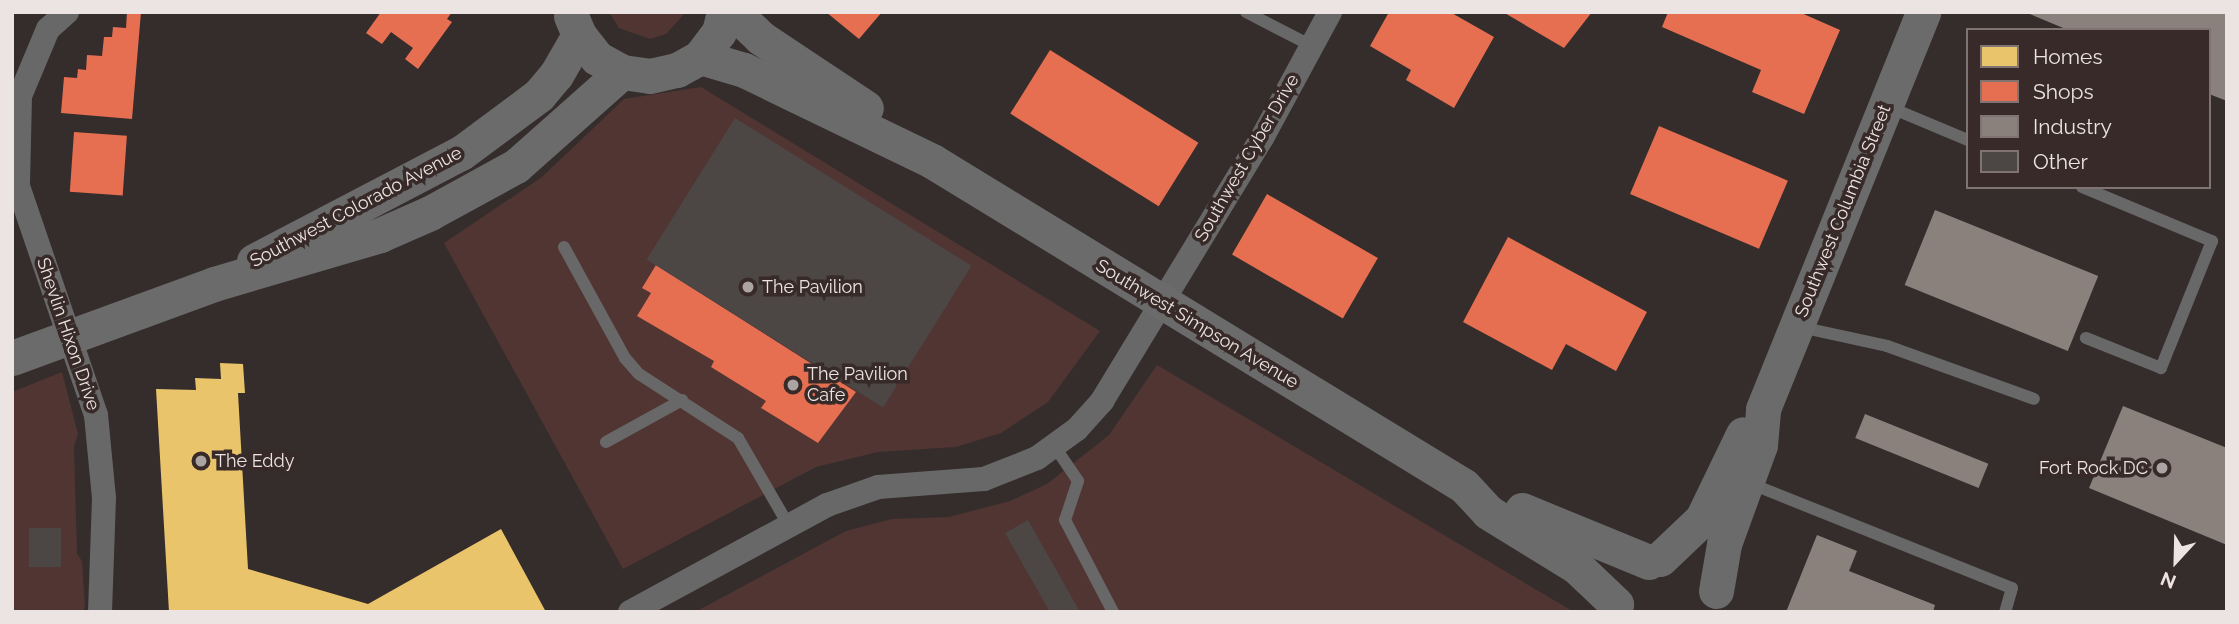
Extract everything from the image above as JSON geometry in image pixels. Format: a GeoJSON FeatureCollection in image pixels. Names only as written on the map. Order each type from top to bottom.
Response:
{"type":"FeatureCollection","features":[{"type":"Feature","properties":{"kind":"street"},"geometry":{"type":"LineString","coordinates":[[40,20],[67,12]]}},
{"type":"Feature","properties":{"kind":"street"},"geometry":{"type":"LineString","coordinates":[[575,24],[597,58],[622,72],[650,76],[677,71],[700,57],[719,32],[724,12]]}},
{"type":"Feature","properties":{"kind":"street","name":"Southwest Simpson Avenue"},"geometry":{"type":"LineString","coordinates":[[734,12],[761,38],[853,99],[932,160],[1464,486],[1499,496],[1567,531],[1655,560],[1695,566],[1719,606]]}},
{"type":"Feature","properties":{"kind":"street","name":"Southwest Cyber Drive"},"geometry":{"type":"LineString","coordinates":[[1055,447],[1102,401],[1262,138],[1330,12]]}},
{"type":"Feature","properties":{"kind":"street","name":"Southwest Columbia Street"},"geometry":{"type":"LineString","coordinates":[[1616,608],[1632,573],[1680,545],[1702,519],[1742,436],[1763,409],[1923,12]]}},
{"type":"Feature","properties":{"kind":"street","name":"Shevlin Hixon Drive"},"geometry":{"type":"LineString","coordinates":[[40,20],[20,96],[18,186],[96,415],[104,498],[100,612]]}},
{"type":"Feature","properties":{"kind":"street","name":"Southwest Colorado Avenue"},"geometry":{"type":"LineString","coordinates":[[214,284],[308,230],[387,195],[461,153],[539,95],[575,24]]}},
{"type":"Feature","properties":{"kind":"street","name":"Southwest Simpson Avenue"},"geometry":{"type":"LineString","coordinates":[[700,57],[744,70],[932,160]]}},
{"type":"Feature","properties":{"kind":"street","name":"Southwest Colorado Avenue"},"geometry":{"type":"LineString","coordinates":[[20,355],[214,284],[324,254],[430,213],[516,166],[622,72]]}},
{"type":"Feature","properties":{"kind":"street","name":"Southwest Columbia Street"},"geometry":{"type":"LineString","coordinates":[[1719,606],[1724,544],[1760,445],[1763,409]]}},
{"type":"Feature","properties":{"kind":"street"},"geometry":{"type":"LineString","coordinates":[[630,612],[827,505],[878,487],[984,479],[1055,447]]}},
{"type":"Feature","properties":{"kind":"street","name":"Southwest Simpson Avenue"},"geometry":{"type":"LineString","coordinates":[[1464,486],[1488,512],[1577,566],[1616,608]]}},
{"type":"Feature","properties":{"kind":"lane"},"geometry":{"type":"LineString","coordinates":[[1245,12],[1310,45]]}},
{"type":"Feature","properties":{"kind":"lane"},"geometry":{"type":"LineString","coordinates":[[1885,105],[1966,139]]}},
{"type":"Feature","properties":{"kind":"lane"},"geometry":{"type":"LineString","coordinates":[[2086,338],[2161,368],[2212,242],[2087,189]]}},
{"type":"Feature","properties":{"kind":"lane"},"geometry":{"type":"LineString","coordinates":[[564,247],[625,358],[639,374],[738,438],[789,526]]}},
{"type":"Feature","properties":{"kind":"lane"},"geometry":{"type":"LineString","coordinates":[[1797,326],[1887,346],[2034,399]]}},
{"type":"Feature","properties":{"kind":"lane"},"geometry":{"type":"LineString","coordinates":[[606,442],[682,400]]}},
{"type":"Feature","properties":{"kind":"lane"},"geometry":{"type":"LineString","coordinates":[[1055,447],[1078,481],[1065,520],[1113,612]]}},
{"type":"Feature","properties":{"kind":"lane"},"geometry":{"type":"LineString","coordinates":[[1747,482],[2012,588],[2005,612]]}},
{"type":"Feature","properties":{"kind":"shaded area"},"geometry":{"type":"Polygon","coordinates":[[[609,12],[686,12],[666,34],[650,39],[619,28],[609,12]]]}},
{"type":"Feature","properties":{"kind":"shaded area","name":"The Pavilion"},"geometry":{"type":"Polygon","coordinates":[[[701,87],[1100,331],[1048,402],[1001,433],[956,447],[878,452],[816,467],[623,569],[444,243],[542,177],[624,99],[701,87]]]}},
{"type":"Feature","properties":{"kind":"shaded area"},"geometry":{"type":"Polygon","coordinates":[[[1157,365],[1574,612],[695,612],[846,531],[892,519],[949,517],[1010,501],[1047,484],[1109,435],[1157,365]]]}},
{"type":"Feature","properties":{"kind":"shaded area"},"geometry":{"type":"Polygon","coordinates":[[[62,372],[78,434],[74,446],[77,554],[82,561],[85,605],[83,612],[12,612],[12,392],[62,372]]]}},
{"type":"Feature","properties":{"kind":"building: Homes","name":"The Eddy"},"geometry":{"type":"Polygon","coordinates":[[[220,363],[243,364],[245,393],[238,393],[248,569],[368,604],[501,529],[546,612],[169,612],[156,389],[196,390],[195,378],[221,379],[220,363]]]}},
{"type":"Feature","properties":{"kind":"building: Shops"},"geometry":{"type":"Polygon","coordinates":[[[127,12],[141,12],[132,119],[61,113],[64,77],[77,78],[78,69],[86,70],[87,55],[102,56],[104,37],[112,37],[113,27],[126,28],[127,12]]]}},
{"type":"Feature","properties":{"kind":"building: Shops"},"geometry":{"type":"Polygon","coordinates":[[[381,12],[452,12],[447,19],[452,22],[418,69],[405,59],[413,48],[391,32],[382,44],[366,33],[381,12]]]}},
{"type":"Feature","properties":{"kind":"building: Shops"},"geometry":{"type":"Polygon","coordinates":[[[826,12],[882,12],[859,39],[826,12]]]}},
{"type":"Feature","properties":{"kind":"building: Shops"},"geometry":{"type":"Polygon","coordinates":[[[1389,12],[1450,12],[1494,37],[1454,108],[1406,80],[1411,70],[1370,46],[1389,12]]]}},
{"type":"Feature","properties":{"kind":"building: Shops"},"geometry":{"type":"Polygon","coordinates":[[[1503,12],[1592,12],[1564,48],[1503,12]]]}},
{"type":"Feature","properties":{"kind":"building: Shops"},"geometry":{"type":"Polygon","coordinates":[[[1668,12],[1799,12],[1840,30],[1804,114],[1752,92],[1761,70],[1662,27],[1668,12]]]}},
{"type":"Feature","properties":{"kind":"building: Shops"},"geometry":{"type":"Polygon","coordinates":[[[1050,50],[1198,143],[1159,206],[1010,114],[1050,50]]]}},
{"type":"Feature","properties":{"kind":"building: Shops"},"geometry":{"type":"Polygon","coordinates":[[[1659,126],[1788,181],[1759,249],[1630,194],[1659,126]]]}},
{"type":"Feature","properties":{"kind":"building: Shops"},"geometry":{"type":"Polygon","coordinates":[[[74,132],[127,136],[123,196],[70,192],[74,132]]]}},
{"type":"Feature","properties":{"kind":"building: Shops"},"geometry":{"type":"Polygon","coordinates":[[[1267,194],[1378,258],[1343,319],[1232,255],[1267,194]]]}},
{"type":"Feature","properties":{"kind":"building: Shops"},"geometry":{"type":"Polygon","coordinates":[[[1508,237],[1647,312],[1616,371],[1566,344],[1552,370],[1463,322],[1508,237]]]}},
{"type":"Feature","properties":{"kind":"building: Shops","name":"The Pavilion"},"geometry":{"type":"Polygon","coordinates":[[[656,265],[856,392],[818,443],[761,408],[766,401],[711,367],[714,361],[637,316],[651,293],[642,288],[656,265]]]}},
{"type":"Feature","properties":{"kind":"building: Industry"},"geometry":{"type":"Polygon","coordinates":[[[2025,12],[2227,12],[2227,101],[2211,95],[2211,28],[2063,28],[2025,12]]]}},
{"type":"Feature","properties":{"kind":"building: Industry"},"geometry":{"type":"Polygon","coordinates":[[[1935,210],[2098,276],[2068,351],[1905,285],[1935,210]]]}},
{"type":"Feature","properties":{"kind":"building: Industry","name":"Fort Rock DC"},"geometry":{"type":"Polygon","coordinates":[[[2123,406],[2227,448],[2227,545],[2089,488],[2123,406]]]}},
{"type":"Feature","properties":{"kind":"building: Industry"},"geometry":{"type":"Polygon","coordinates":[[[1865,414],[1988,464],[1979,488],[1855,438],[1865,414]]]}},
{"type":"Feature","properties":{"kind":"building: Industry"},"geometry":{"type":"Polygon","coordinates":[[[1817,535],[1857,551],[1849,571],[1935,605],[1933,612],[1786,612],[1817,535]]]}},
{"type":"Feature","properties":{"kind":"building: Other"},"geometry":{"type":"Polygon","coordinates":[[[735,118],[972,266],[883,407],[647,260],[735,118]]]}},
{"type":"Feature","properties":{"kind":"building: Other"},"geometry":{"type":"Polygon","coordinates":[[[1028,520],[1080,612],[1050,612],[1005,533],[1028,520]]]}},
{"type":"Feature","properties":{"kind":"building: Other"},"geometry":{"type":"Polygon","coordinates":[[[29,528],[61,528],[61,567],[29,567],[29,528]]]}},
{"type":"Feature","properties":{"kind":"place","name":"The Pavilion"},"geometry":{"type":"Point","coordinates":[748,287]}},
{"type":"Feature","properties":{"kind":"place","name":"The Pavilion Cafe"},"geometry":{"type":"Point","coordinates":[793,385]}},
{"type":"Feature","properties":{"kind":"place","name":"The Eddy"},"geometry":{"type":"Point","coordinates":[201,461]}},
{"type":"Feature","properties":{"kind":"place","name":"Fort Rock DC"},"geometry":{"type":"Point","coordinates":[2162,468]}}]}
